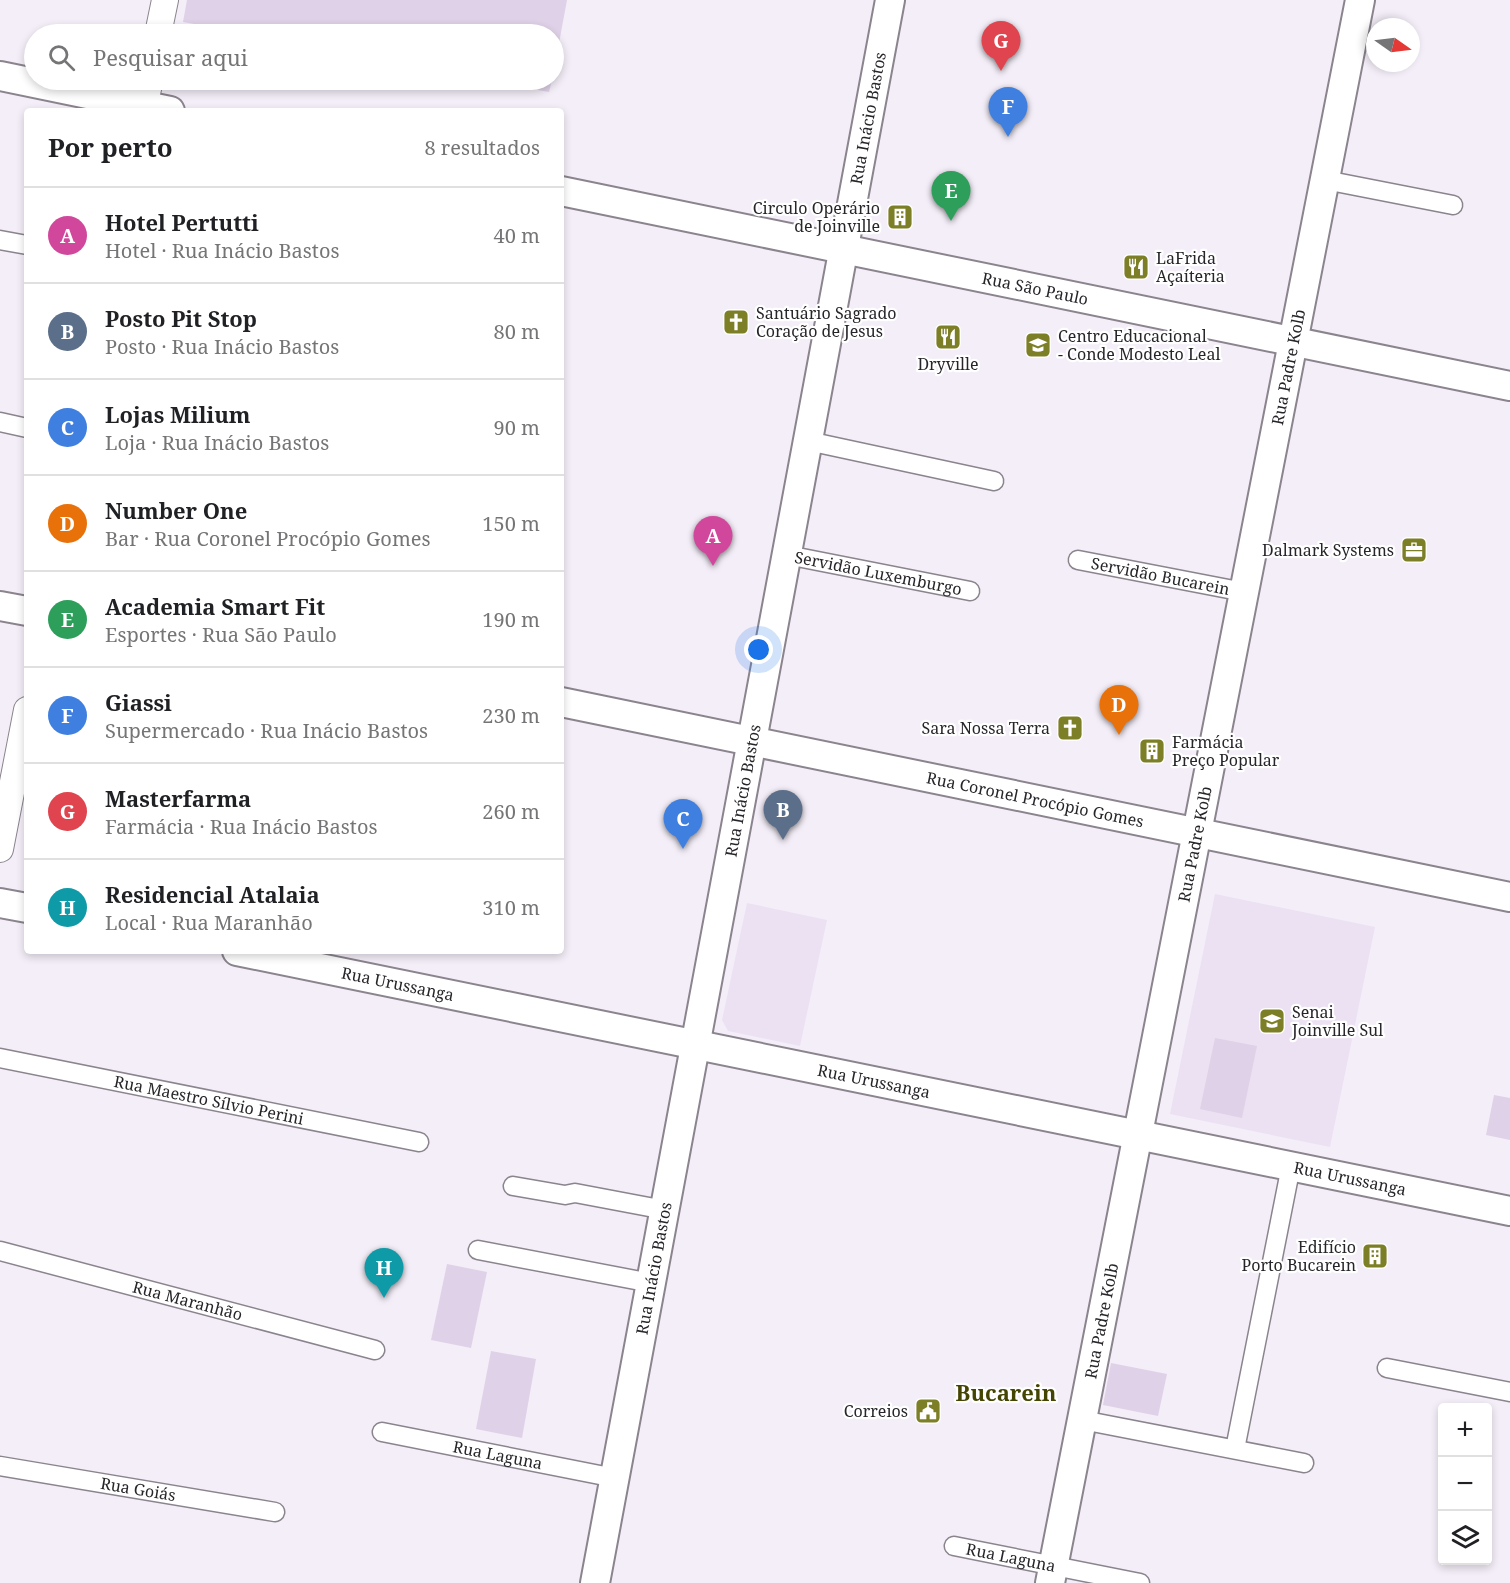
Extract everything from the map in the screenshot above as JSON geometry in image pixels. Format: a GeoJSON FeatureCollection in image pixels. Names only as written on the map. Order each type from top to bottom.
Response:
{"type":"FeatureCollection","features":[{"type":"Feature","properties":{"kind":"main road"},"geometry":{"type":"LineString","coordinates":[[160,24],[165,0]]}},
{"type":"Feature","properties":{"kind":"main road","name":"Rua Inácio Bastos"},"geometry":{"type":"LineString","coordinates":[[595,1583],[890,0]]}},
{"type":"Feature","properties":{"kind":"main road","name":"Rua Padre Kolb"},"geometry":{"type":"LineString","coordinates":[[1052,1574],[1360,0]]}},
{"type":"Feature","properties":{"kind":"main road"},"geometry":{"type":"LineString","coordinates":[[0,76],[24,80]]}},
{"type":"Feature","properties":{"kind":"main road"},"geometry":{"type":"LineString","coordinates":[[82,90],[152,102]]}},
{"type":"Feature","properties":{"kind":"main road","name":"Rua São Paulo"},"geometry":{"type":"LineString","coordinates":[[564,192],[1510,386]]}},
{"type":"Feature","properties":{"kind":"main road"},"geometry":{"type":"LineString","coordinates":[[0,586],[24,591]]}},
{"type":"Feature","properties":{"kind":"main road"},"geometry":{"type":"LineString","coordinates":[[0,606],[24,611]]}},
{"type":"Feature","properties":{"kind":"main road","name":"Rua Coronel Procópio Gomes"},"geometry":{"type":"LineString","coordinates":[[564,703],[750,750],[1195,842],[1510,916]]}},
{"type":"Feature","properties":{"kind":"main road","name":"Rua Coronel Procópio Gomes"},"geometry":{"type":"LineString","coordinates":[[564,721],[750,750]]}},
{"type":"Feature","properties":{"kind":"main road"},"geometry":{"type":"LineString","coordinates":[[0,849],[24,725]]}},
{"type":"Feature","properties":{"kind":"main road","name":"Rua Coronel Procópio Gomes"},"geometry":{"type":"LineString","coordinates":[[1195,842],[1510,897]]}},
{"type":"Feature","properties":{"kind":"main road"},"geometry":{"type":"LineString","coordinates":[[0,903],[24,907]]}},
{"type":"Feature","properties":{"kind":"main road","name":"Rua Urussanga"},"geometry":{"type":"LineString","coordinates":[[252,954],[1510,1211]]}},
{"type":"Feature","properties":{"kind":"street"},"geometry":{"type":"LineString","coordinates":[[1325,180],[1453,205]]}},
{"type":"Feature","properties":{"kind":"street"},"geometry":{"type":"LineString","coordinates":[[0,240],[24,244]]}},
{"type":"Feature","properties":{"kind":"street"},"geometry":{"type":"LineString","coordinates":[[0,422],[24,427]]}},
{"type":"Feature","properties":{"kind":"street"},"geometry":{"type":"LineString","coordinates":[[808,441],[994,481]]}},
{"type":"Feature","properties":{"kind":"street","name":"Servidão Luxemburgo"},"geometry":{"type":"LineString","coordinates":[[787,555],[970,591]]}},
{"type":"Feature","properties":{"kind":"street","name":"Servidão Bucarein"},"geometry":{"type":"LineString","coordinates":[[1078,560],[1244,592]]}},
{"type":"Feature","properties":{"kind":"street","name":"Rua Maestro Sílvio Perini"},"geometry":{"type":"LineString","coordinates":[[0,1058],[419,1142]]}},
{"type":"Feature","properties":{"kind":"street"},"geometry":{"type":"LineString","coordinates":[[1235,1449],[1291,1166]]}},
{"type":"Feature","properties":{"kind":"street"},"geometry":{"type":"LineString","coordinates":[[513,1186],[565,1195],[575,1193],[665,1210]]}},
{"type":"Feature","properties":{"kind":"street"},"geometry":{"type":"LineString","coordinates":[[478,1250],[651,1283]]}},
{"type":"Feature","properties":{"kind":"street","name":"Rua Maranhão"},"geometry":{"type":"LineString","coordinates":[[0,1251],[375,1350]]}},
{"type":"Feature","properties":{"kind":"street"},"geometry":{"type":"LineString","coordinates":[[1387,1368],[1510,1392]]}},
{"type":"Feature","properties":{"kind":"street"},"geometry":{"type":"LineString","coordinates":[[1082,1419],[1304,1463]]}},
{"type":"Feature","properties":{"kind":"street","name":"Rua Laguna"},"geometry":{"type":"LineString","coordinates":[[382,1432],[615,1478]]}},
{"type":"Feature","properties":{"kind":"street","name":"Rua Goiás"},"geometry":{"type":"LineString","coordinates":[[0,1466],[274,1512]]}},
{"type":"Feature","properties":{"kind":"street","name":"Rua Laguna"},"geometry":{"type":"LineString","coordinates":[[954,1546],[1052,1574],[1140,1583]]}},
{"type":"Feature","properties":{"kind":"shaded area"},"geometry":{"type":"Polygon","coordinates":[[[187,0],[567,0],[563,24],[194,24],[183,22],[187,0]]]}},
{"type":"Feature","properties":{"kind":"shaded area","name":"Senai Joinville Sul"},"geometry":{"type":"Polygon","coordinates":[[[1215,894],[1375,927],[1330,1147],[1170,1114],[1215,894]]]}},
{"type":"Feature","properties":{"kind":"shaded area"},"geometry":{"type":"Polygon","coordinates":[[[747,903],[827,920],[800,1046],[728,1031],[722,1020],[747,903]]]}},
{"type":"Feature","properties":{"kind":"shaded area"},"geometry":{"type":"Polygon","coordinates":[[[1215,1038],[1257,1046],[1242,1118],[1200,1109],[1215,1038]]]}},
{"type":"Feature","properties":{"kind":"shaded area"},"geometry":{"type":"Polygon","coordinates":[[[1494,1095],[1510,1098],[1510,1140],[1486,1135],[1494,1095]]]}},
{"type":"Feature","properties":{"kind":"shaded area"},"geometry":{"type":"Polygon","coordinates":[[[447,1264],[487,1272],[471,1348],[431,1340],[447,1264]]]}},
{"type":"Feature","properties":{"kind":"shaded area"},"geometry":{"type":"Polygon","coordinates":[[[491,1351],[536,1359],[522,1438],[476,1429],[491,1351]]]}},
{"type":"Feature","properties":{"kind":"shaded area"},"geometry":{"type":"Polygon","coordinates":[[[1111,1363],[1167,1374],[1158,1416],[1103,1405],[1111,1363]]]}},
{"type":"Feature","properties":{"kind":"place","name":"Masterfarma"},"geometry":{"type":"Point","coordinates":[1001,71]}},
{"type":"Feature","properties":{"kind":"place","name":"Giassi"},"geometry":{"type":"Point","coordinates":[1008,137]}},
{"type":"Feature","properties":{"kind":"place","name":"Circulo Operário de Joinville"},"geometry":{"type":"Point","coordinates":[900,217]}},
{"type":"Feature","properties":{"kind":"place","name":"Academia Smart Fit"},"geometry":{"type":"Point","coordinates":[951,221]}},
{"type":"Feature","properties":{"kind":"place","name":"LaFrida Açaíteria"},"geometry":{"type":"Point","coordinates":[1136,267]}},
{"type":"Feature","properties":{"kind":"place","name":"Santuário Sagrado Coração de Jesus"},"geometry":{"type":"Point","coordinates":[736,322]}},
{"type":"Feature","properties":{"kind":"place","name":"Dryville"},"geometry":{"type":"Point","coordinates":[948,337]}},
{"type":"Feature","properties":{"kind":"place","name":"Centro Educacional - Conde Modesto Leal"},"geometry":{"type":"Point","coordinates":[1038,345]}},
{"type":"Feature","properties":{"kind":"place","name":"Dalmark Systems"},"geometry":{"type":"Point","coordinates":[1414,550]}},
{"type":"Feature","properties":{"kind":"place","name":"Hotel Pertutti"},"geometry":{"type":"Point","coordinates":[713,566]}},
{"type":"Feature","properties":{"kind":"place","name":"Sara Nossa Terra"},"geometry":{"type":"Point","coordinates":[1070,728]}},
{"type":"Feature","properties":{"kind":"place","name":"Number One"},"geometry":{"type":"Point","coordinates":[1119,735]}},
{"type":"Feature","properties":{"kind":"place","name":"Farmácia Preço Popular"},"geometry":{"type":"Point","coordinates":[1152,751]}},
{"type":"Feature","properties":{"kind":"place","name":"Posto Pit Stop"},"geometry":{"type":"Point","coordinates":[783,840]}},
{"type":"Feature","properties":{"kind":"place","name":"Lojas Milium"},"geometry":{"type":"Point","coordinates":[683,849]}},
{"type":"Feature","properties":{"kind":"place","name":"Senai Joinville Sul"},"geometry":{"type":"Point","coordinates":[1272,1021]}},
{"type":"Feature","properties":{"kind":"place","name":"Edifício Porto Bucarein"},"geometry":{"type":"Point","coordinates":[1375,1256]}},
{"type":"Feature","properties":{"kind":"place","name":"Residencial Atalaia"},"geometry":{"type":"Point","coordinates":[384,1298]}},
{"type":"Feature","properties":{"kind":"place","name":"Correios"},"geometry":{"type":"Point","coordinates":[928,1411]}},
{"type":"Feature","properties":{"kind":"district","name":"Bucarein"},"geometry":{"type":"Point","coordinates":[1006,1392]}}]}
